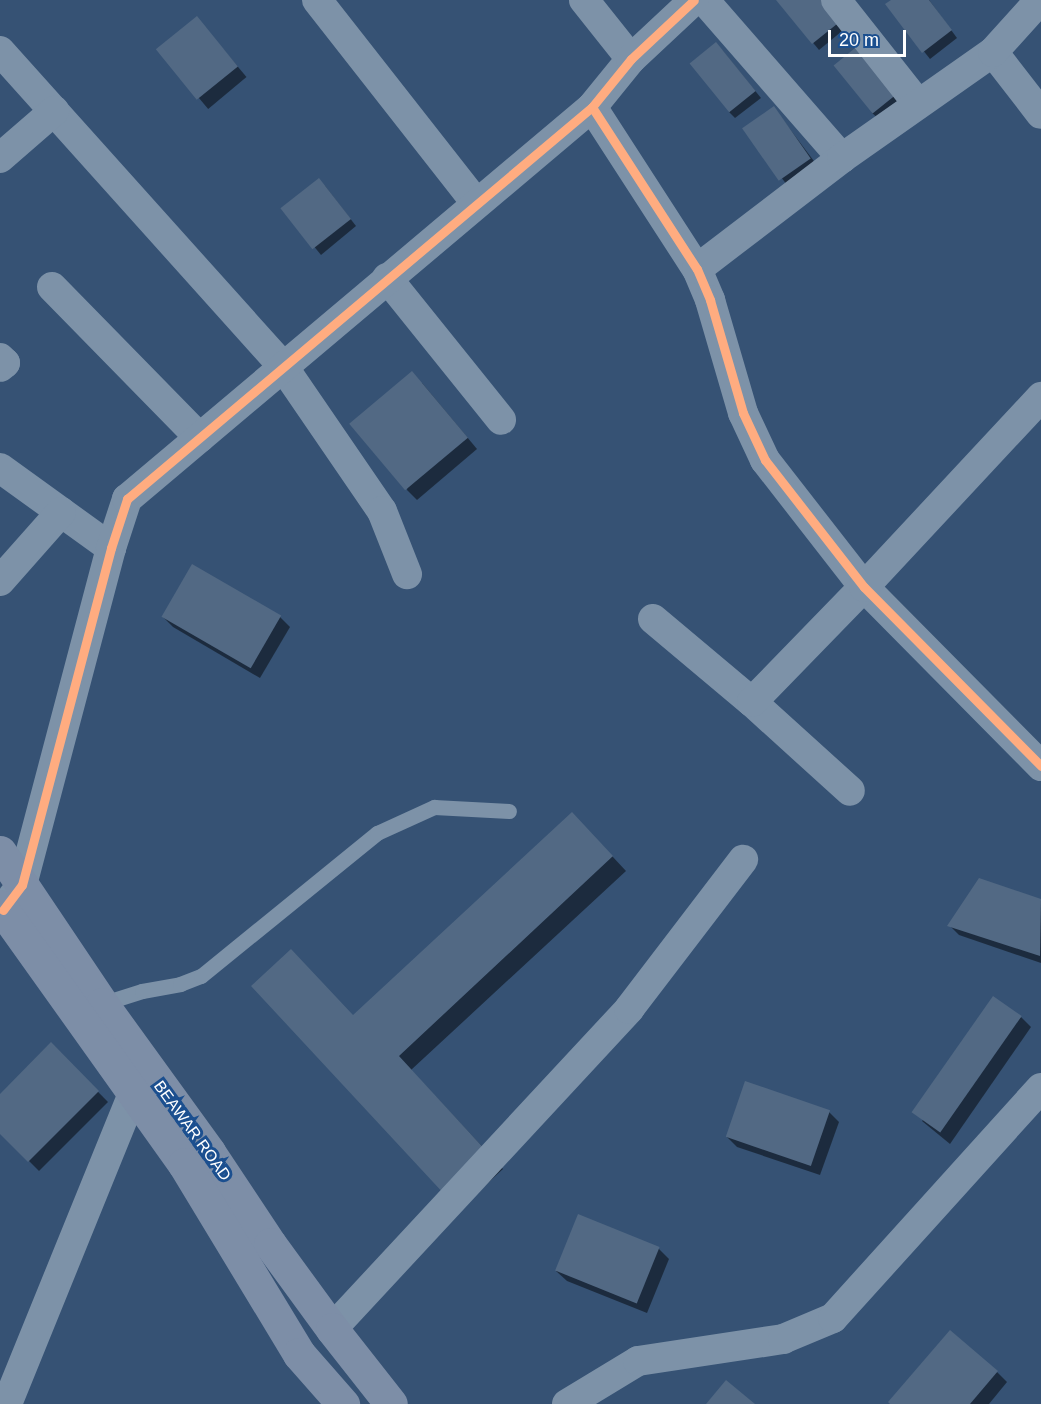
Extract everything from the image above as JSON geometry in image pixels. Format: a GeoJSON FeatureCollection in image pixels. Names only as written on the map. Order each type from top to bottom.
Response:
{"type":"FeatureCollection","features":[{"type":"Feature","properties":{"kind":"main road","name":"BEAWAR ROAD"},"geometry":{"type":"LineString","coordinates":[[0,852],[8,900],[90,1008],[143,1090],[391,1404]]}},
{"type":"Feature","properties":{"kind":"main road","name":"BEAWAR ROAD"},"geometry":{"type":"LineString","coordinates":[[196,1158],[299,1354],[343,1404]]}},
{"type":"Feature","properties":{"kind":"street"},"geometry":{"type":"LineString","coordinates":[[317,0],[477,203]]}},
{"type":"Feature","properties":{"kind":"street"},"geometry":{"type":"LineString","coordinates":[[584,0],[631,59]]}},
{"type":"Feature","properties":{"kind":"street"},"geometry":{"type":"LineString","coordinates":[[8,900],[127,499],[592,107],[631,59],[694,0]]}},
{"type":"Feature","properties":{"kind":"street"},"geometry":{"type":"LineString","coordinates":[[704,0],[842,158]]}},
{"type":"Feature","properties":{"kind":"street"},"geometry":{"type":"LineString","coordinates":[[836,0],[918,104]]}},
{"type":"Feature","properties":{"kind":"street"},"geometry":{"type":"LineString","coordinates":[[697,269],[842,158],[993,52],[1040,0]]}},
{"type":"Feature","properties":{"kind":"street"},"geometry":{"type":"LineString","coordinates":[[0,51],[284,368],[382,512],[407,574]]}},
{"type":"Feature","properties":{"kind":"street"},"geometry":{"type":"LineString","coordinates":[[993,52],[1041,114]]}},
{"type":"Feature","properties":{"kind":"street"},"geometry":{"type":"LineString","coordinates":[[592,107],[697,269],[710,300],[743,413],[765,460],[864,587],[1041,766]]}},
{"type":"Feature","properties":{"kind":"street"},"geometry":{"type":"LineString","coordinates":[[0,158],[54,111]]}},
{"type":"Feature","properties":{"kind":"street"},"geometry":{"type":"LineString","coordinates":[[387,278],[501,420]]}},
{"type":"Feature","properties":{"kind":"street"},"geometry":{"type":"LineString","coordinates":[[52,287],[200,438]]}},
{"type":"Feature","properties":{"kind":"street"},"geometry":{"type":"LineString","coordinates":[[0,358],[5,363],[0,367]]}},
{"type":"Feature","properties":{"kind":"street"},"geometry":{"type":"LineString","coordinates":[[752,702],[864,587],[1041,397]]}},
{"type":"Feature","properties":{"kind":"street"},"geometry":{"type":"LineString","coordinates":[[0,468],[111,548]]}},
{"type":"Feature","properties":{"kind":"street"},"geometry":{"type":"LineString","coordinates":[[0,581],[61,512]]}},
{"type":"Feature","properties":{"kind":"street"},"geometry":{"type":"LineString","coordinates":[[653,619],[752,702],[850,791]]}},
{"type":"Feature","properties":{"kind":"street"},"geometry":{"type":"LineString","coordinates":[[332,1329],[629,1008],[743,860]]}},
{"type":"Feature","properties":{"kind":"street"},"geometry":{"type":"LineString","coordinates":[[567,1404],[638,1361],[783,1339],[833,1318],[1041,1088]]}},
{"type":"Feature","properties":{"kind":"street"},"geometry":{"type":"LineString","coordinates":[[7,1404],[143,1090]]}},
{"type":"Feature","properties":{"kind":"lane"},"geometry":{"type":"LineString","coordinates":[[90,1008],[142,991],[180,984],[201,976],[377,833],[434,807],[509,811]]}},
{"type":"Feature","properties":{"kind":"building"},"geometry":{"type":"Polygon","coordinates":[[[776,0],[826,0],[842,20],[812,44],[776,0]]]}},
{"type":"Feature","properties":{"kind":"building"},"geometry":{"type":"Polygon","coordinates":[[[891,0],[929,0],[952,30],[922,53],[885,4],[891,0]]]}},
{"type":"Feature","properties":{"kind":"building"},"geometry":{"type":"Polygon","coordinates":[[[197,16],[238,67],[197,100],[156,49],[197,16]]]}},
{"type":"Feature","properties":{"kind":"building"},"geometry":{"type":"Polygon","coordinates":[[[716,42],[756,91],[729,112],[690,63],[716,42]]]}},
{"type":"Feature","properties":{"kind":"building"},"geometry":{"type":"Polygon","coordinates":[[[860,44],[899,92],[873,114],[834,65],[860,44]]]}},
{"type":"Feature","properties":{"kind":"building"},"geometry":{"type":"Polygon","coordinates":[[[774,106],[811,158],[779,181],[742,128],[774,106]]]}},
{"type":"Feature","properties":{"kind":"building"},"geometry":{"type":"Polygon","coordinates":[[[319,178],[351,219],[312,249],[280,208],[319,178]]]}},
{"type":"Feature","properties":{"kind":"building"},"geometry":{"type":"Polygon","coordinates":[[[412,371],[468,438],[405,490],[349,424],[412,371]]]}},
{"type":"Feature","properties":{"kind":"building"},"geometry":{"type":"Polygon","coordinates":[[[192,564],[281,616],[251,668],[162,617],[192,564]]]}},
{"type":"Feature","properties":{"kind":"building"},"geometry":{"type":"Polygon","coordinates":[[[572,812],[613,856],[399,1056],[490,1155],[446,1196],[251,986],[291,949],[353,1015],[572,812]]]}},
{"type":"Feature","properties":{"kind":"building"},"geometry":{"type":"Polygon","coordinates":[[[979,878],[1041,899],[1040,956],[947,926],[979,878]]]}},
{"type":"Feature","properties":{"kind":"building"},"geometry":{"type":"Polygon","coordinates":[[[993,996],[1022,1016],[940,1132],[912,1112],[993,996]]]}},
{"type":"Feature","properties":{"kind":"building"},"geometry":{"type":"Polygon","coordinates":[[[51,1042],[99,1091],[28,1162],[0,1134],[0,1094],[51,1042]]]}},
{"type":"Feature","properties":{"kind":"building"},"geometry":{"type":"Polygon","coordinates":[[[745,1081],[830,1110],[811,1166],[726,1137],[745,1081]]]}},
{"type":"Feature","properties":{"kind":"building"},"geometry":{"type":"Polygon","coordinates":[[[578,1214],[660,1247],[637,1304],[555,1271],[578,1214]]]}},
{"type":"Feature","properties":{"kind":"building"},"geometry":{"type":"Polygon","coordinates":[[[950,1330],[998,1371],[970,1404],[890,1404],[888,1402],[950,1330]]]}},
{"type":"Feature","properties":{"kind":"building"},"geometry":{"type":"Polygon","coordinates":[[[726,1380],[755,1404],[706,1404],[726,1380]]]}},
{"type":"Feature","properties":{"kind":"cycle path"},"geometry":{"type":"LineString","coordinates":[[3,910],[22,885],[111,548],[127,499],[592,107],[631,59],[694,0]]}},
{"type":"Feature","properties":{"kind":"cycle path"},"geometry":{"type":"LineString","coordinates":[[592,107],[697,269],[710,300],[743,413],[765,460],[864,587],[1041,766]]}}]}
